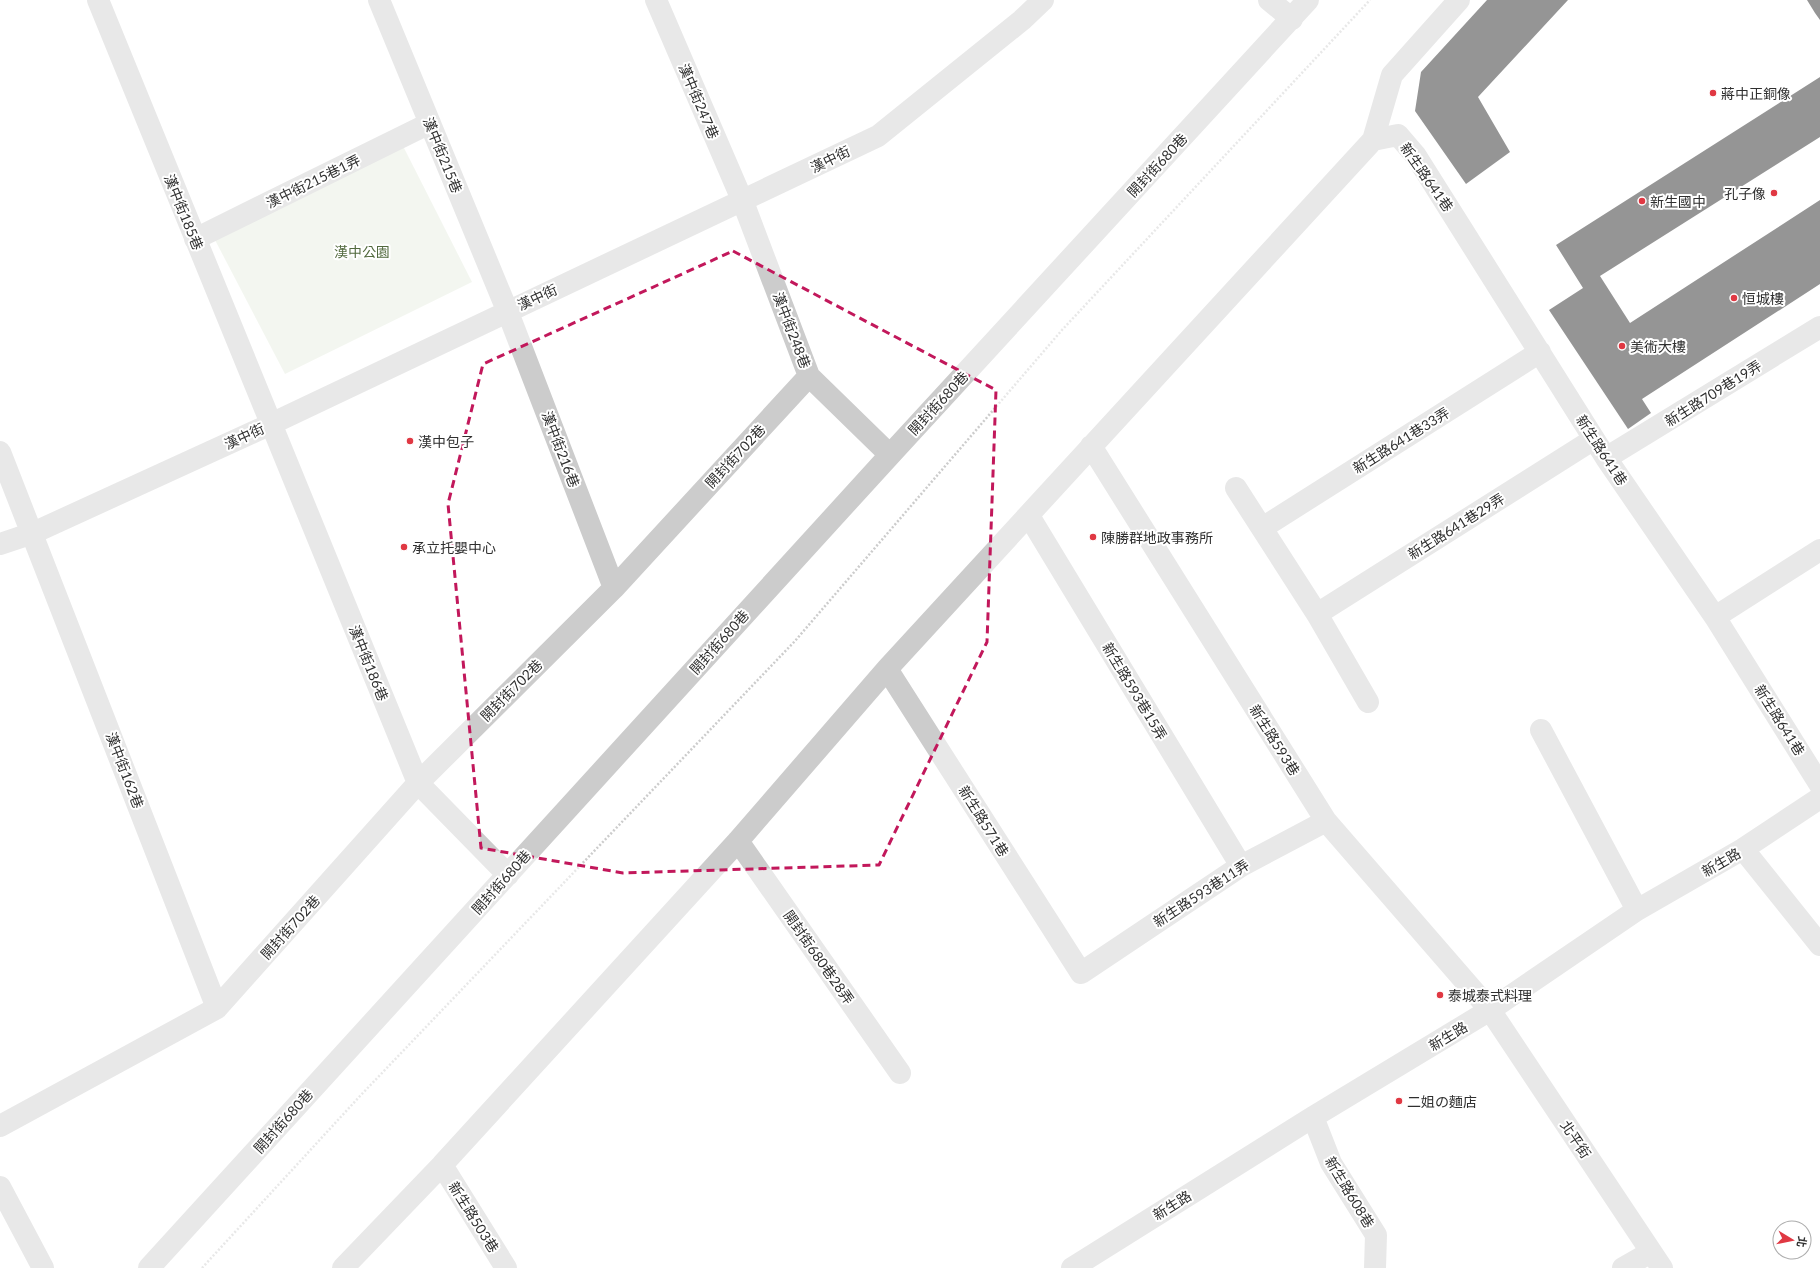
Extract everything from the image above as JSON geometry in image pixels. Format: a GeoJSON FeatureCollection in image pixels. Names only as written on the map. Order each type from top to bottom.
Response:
{"type":"FeatureCollection","features":[{"type":"Feature","properties":{"kind":"street","name":"漢中街185巷"},"geometry":{"type":"LineString","coordinates":[[98,0],[271,424]]}},
{"type":"Feature","properties":{"kind":"street","name":"漢中街215巷"},"geometry":{"type":"LineString","coordinates":[[379,0],[508,310]]}},
{"type":"Feature","properties":{"kind":"street","name":"漢中街247巷"},"geometry":{"type":"LineString","coordinates":[[656,0],[742,202]]}},
{"type":"Feature","properties":{"kind":"street","name":"漢中街"},"geometry":{"type":"LineString","coordinates":[[0,544],[33,533],[271,424],[508,310],[742,202],[878,136],[1022,20],[1043,0]]}},
{"type":"Feature","properties":{"kind":"street"},"geometry":{"type":"LineString","coordinates":[[1269,0],[1292,19]]}},
{"type":"Feature","properties":{"kind":"street","name":"開封街680巷"},"geometry":{"type":"LineString","coordinates":[[149,1268],[890,455],[1308,0]]}},
{"type":"Feature","properties":{"kind":"street"},"geometry":{"type":"LineString","coordinates":[[343,1268],[442,1166],[738,841],[887,669],[1373,140],[1392,75],[1459,0]]}},
{"type":"Feature","properties":{"kind":"street","name":"漢中街215巷1弄"},"geometry":{"type":"LineString","coordinates":[[195,239],[430,123]]}},
{"type":"Feature","properties":{"kind":"street","name":"新生路641巷"},"geometry":{"type":"LineString","coordinates":[[1373,140],[1398,136],[1416,156],[1606,458],[1715,617],[1820,785]]}},
{"type":"Feature","properties":{"kind":"street","name":"漢中街248巷"},"geometry":{"type":"LineString","coordinates":[[742,202],[809,376],[890,455]]}},
{"type":"Feature","properties":{"kind":"street","name":"漢中街216巷"},"geometry":{"type":"LineString","coordinates":[[508,310],[614,588]]}},
{"type":"Feature","properties":{"kind":"street","name":"新生路709巷19弄"},"geometry":{"type":"LineString","coordinates":[[1606,458],[1820,327]]}},
{"type":"Feature","properties":{"kind":"street","name":"新生路641巷33弄"},"geometry":{"type":"LineString","coordinates":[[1262,528],[1540,352]]}},
{"type":"Feature","properties":{"kind":"street","name":"開封街702巷"},"geometry":{"type":"LineString","coordinates":[[0,1126],[217,1008],[418,783],[614,588],[809,376]]}},
{"type":"Feature","properties":{"kind":"street","name":"漢中街186巷"},"geometry":{"type":"LineString","coordinates":[[271,424],[418,783],[508,875]]}},
{"type":"Feature","properties":{"kind":"street","name":"新生路641巷29弄"},"geometry":{"type":"LineString","coordinates":[[1317,614],[1594,439]]}},
{"type":"Feature","properties":{"kind":"street","name":"新生路593巷"},"geometry":{"type":"LineString","coordinates":[[1091,446],[1326,821],[1490,1010]]}},
{"type":"Feature","properties":{"kind":"street","name":"漢中街162巷"},"geometry":{"type":"LineString","coordinates":[[0,452],[33,533],[217,1008]]}},
{"type":"Feature","properties":{"kind":"street"},"geometry":{"type":"LineString","coordinates":[[1236,488],[1317,614],[1368,702]]}},
{"type":"Feature","properties":{"kind":"street","name":"新生路593巷15弄"},"geometry":{"type":"LineString","coordinates":[[1029,516],[1241,866]]}},
{"type":"Feature","properties":{"kind":"street"},"geometry":{"type":"LineString","coordinates":[[1715,617],[1820,550]]}},
{"type":"Feature","properties":{"kind":"street","name":"新生路571巷"},"geometry":{"type":"LineString","coordinates":[[887,669],[1080,973]]}},
{"type":"Feature","properties":{"kind":"street"},"geometry":{"type":"LineString","coordinates":[[1541,730],[1636,910]]}},
{"type":"Feature","properties":{"kind":"street","name":"新生路"},"geometry":{"type":"LineString","coordinates":[[1086,1264],[1313,1117],[1490,1010],[1636,910],[1743,849],[1820,798]]}},
{"type":"Feature","properties":{"kind":"street","name":"新生路593巷11弄"},"geometry":{"type":"LineString","coordinates":[[1080,973],[1241,866],[1326,821]]}},
{"type":"Feature","properties":{"kind":"street","name":"開封街680巷28弄"},"geometry":{"type":"LineString","coordinates":[[738,841],[900,1073]]}},
{"type":"Feature","properties":{"kind":"street"},"geometry":{"type":"LineString","coordinates":[[1743,849],[1820,945]]}},
{"type":"Feature","properties":{"kind":"street","name":"北平街"},"geometry":{"type":"LineString","coordinates":[[1490,1010],[1656,1260]]}},
{"type":"Feature","properties":{"kind":"street","name":"新生路608巷"},"geometry":{"type":"LineString","coordinates":[[1313,1117],[1331,1163],[1376,1235],[1375,1268]]}},
{"type":"Feature","properties":{"kind":"street","name":"新生路503巷"},"geometry":{"type":"LineString","coordinates":[[442,1166],[506,1268]]}},
{"type":"Feature","properties":{"kind":"street"},"geometry":{"type":"LineString","coordinates":[[0,1187],[6,1215],[43,1268]]}},
{"type":"Feature","properties":{"kind":"street"},"geometry":{"type":"LineString","coordinates":[[1623,1268],[1656,1260]]}},
{"type":"Feature","properties":{"kind":"path"},"geometry":{"type":"LineString","coordinates":[[202,1268],[360,1096],[796,641],[1062,330],[1370,0]]}},
{"type":"Feature","properties":{"kind":"highlighted area"},"geometry":{"type":"Polygon","coordinates":[[[733,251],[996,390],[987,642],[879,865],[623,873],[481,848],[448,504],[483,364],[733,251]]]}},
{"type":"Feature","properties":{"kind":"green space","name":"漢中公園"},"geometry":{"type":"Polygon","coordinates":[[[403,146],[472,282],[285,374],[215,240],[403,146]]]}},
{"type":"Feature","properties":{"kind":"building"},"geometry":{"type":"Polygon","coordinates":[[[1487,0],[1568,0],[1478,97],[1510,152],[1466,184],[1415,111],[1421,72],[1487,0]]]}},
{"type":"Feature","properties":{"kind":"building"},"geometry":{"type":"Polygon","coordinates":[[[1807,0],[1820,0],[1820,20],[1815,13],[1807,0]]]}},
{"type":"Feature","properties":{"kind":"building"},"geometry":{"type":"Polygon","coordinates":[[[1820,77],[1820,137],[1600,276],[1630,323],[1820,200],[1820,284],[1642,399],[1651,413],[1628,429],[1549,310],[1583,288],[1556,245],[1820,77]]]}},
{"type":"Feature","properties":{"kind":"place","name":"蔣中正銅像"},"geometry":{"type":"Point","coordinates":[1713,93]}},
{"type":"Feature","properties":{"kind":"place","name":"孔子像"},"geometry":{"type":"Point","coordinates":[1774,193]}},
{"type":"Feature","properties":{"kind":"place","name":"新生國中"},"geometry":{"type":"Point","coordinates":[1642,201]}},
{"type":"Feature","properties":{"kind":"place","name":"恒城樓"},"geometry":{"type":"Point","coordinates":[1734,298]}},
{"type":"Feature","properties":{"kind":"place","name":"美術大樓"},"geometry":{"type":"Point","coordinates":[1622,346]}},
{"type":"Feature","properties":{"kind":"place","name":"漢中包子"},"geometry":{"type":"Point","coordinates":[410,441]}},
{"type":"Feature","properties":{"kind":"place","name":"陳勝群地政事務所"},"geometry":{"type":"Point","coordinates":[1093,537]}},
{"type":"Feature","properties":{"kind":"place","name":"承立托嬰中心"},"geometry":{"type":"Point","coordinates":[404,547]}},
{"type":"Feature","properties":{"kind":"place","name":"泰城泰式料理"},"geometry":{"type":"Point","coordinates":[1440,995]}},
{"type":"Feature","properties":{"kind":"place","name":"二姐の麵店"},"geometry":{"type":"Point","coordinates":[1399,1101]}}]}
